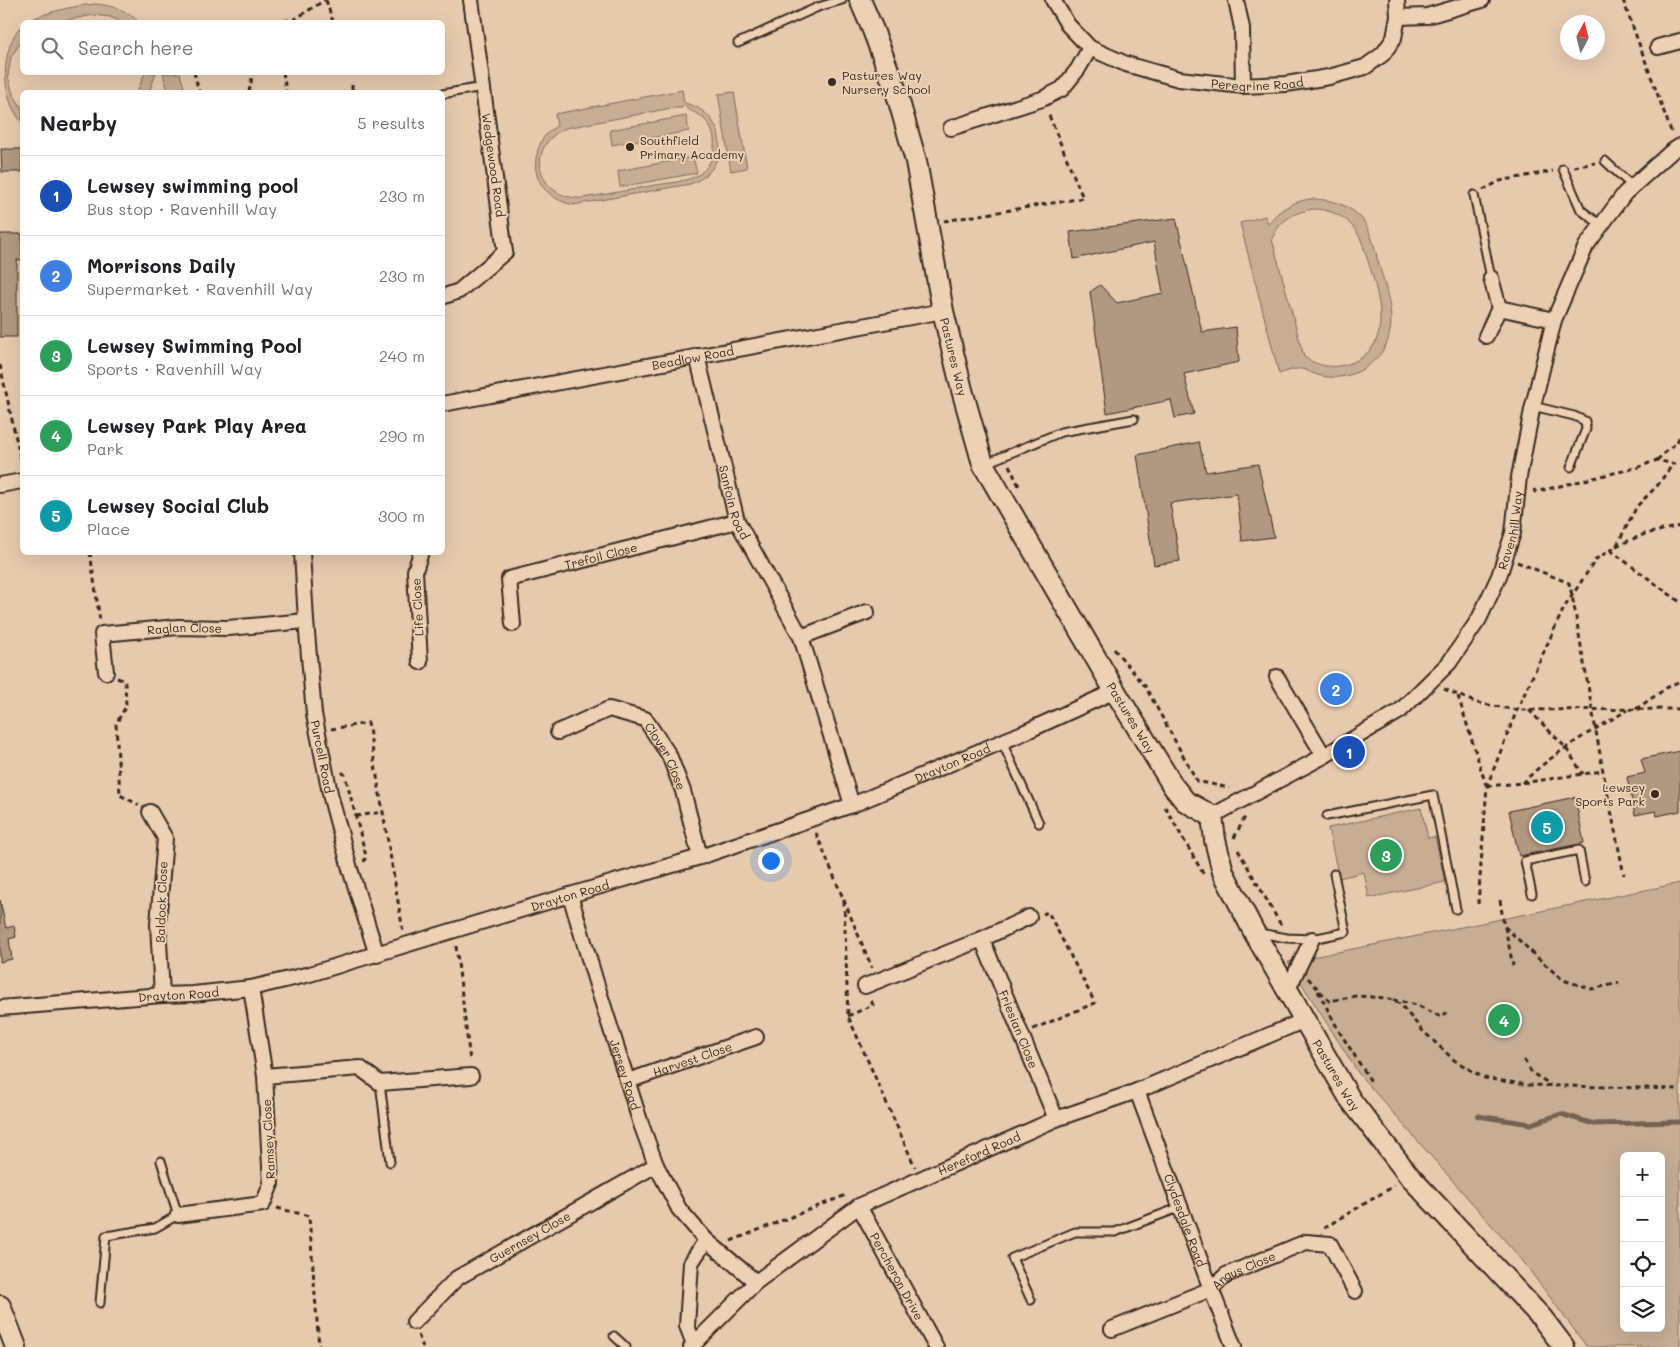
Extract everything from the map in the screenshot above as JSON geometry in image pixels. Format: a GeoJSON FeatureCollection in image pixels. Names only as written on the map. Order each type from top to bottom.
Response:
{"type":"FeatureCollection","features":[{"type":"Feature","properties":{"kind":"street","name":"Wedgewood Road"},"geometry":{"type":"LineString","coordinates":[[445,296],[459,290],[505,252],[471,0]]}},
{"type":"Feature","properties":{"kind":"street","name":"Pastures Way"},"geometry":{"type":"LineString","coordinates":[[860,0],[896,91],[916,161],[943,311],[962,390],[983,464],[1114,691],[1173,786],[1185,801],[1212,816],[1215,840],[1223,872],[1254,932],[1350,1099],[1410,1177],[1542,1318],[1564,1347]]}},
{"type":"Feature","properties":{"kind":"street","name":"Peregrine Road"},"geometry":{"type":"LineString","coordinates":[[1053,0],[1068,25],[1090,48],[1126,64],[1179,79],[1243,86],[1286,84],[1320,79],[1365,67],[1383,54],[1394,38],[1398,17],[1397,0]]}},
{"type":"Feature","properties":{"kind":"street"},"geometry":{"type":"LineString","coordinates":[[1236,0],[1242,28],[1243,86]]}},
{"type":"Feature","properties":{"kind":"street"},"geometry":{"type":"LineString","coordinates":[[1398,17],[1427,16],[1482,0]]}},
{"type":"Feature","properties":{"kind":"street"},"geometry":{"type":"LineString","coordinates":[[1658,47],[1680,41]]}},
{"type":"Feature","properties":{"kind":"street"},"geometry":{"type":"LineString","coordinates":[[951,128],[1042,99],[1062,89],[1078,70],[1090,48]]}},
{"type":"Feature","properties":{"kind":"street","name":"Ravenhill Way"},"geometry":{"type":"LineString","coordinates":[[1212,816],[1324,756],[1400,711],[1449,663],[1479,619],[1499,576],[1513,533],[1519,477],[1533,406],[1554,320],[1586,246],[1625,193],[1670,152],[1680,146]]}},
{"type":"Feature","properties":{"kind":"street"},"geometry":{"type":"LineString","coordinates":[[1486,336],[1499,308],[1491,278]]}},
{"type":"Feature","properties":{"kind":"street"},"geometry":{"type":"LineString","coordinates":[[1499,308],[1554,320]]}},
{"type":"Feature","properties":{"kind":"street","name":"Beadlow Road"},"geometry":{"type":"LineString","coordinates":[[445,403],[943,311]]}},
{"type":"Feature","properties":{"kind":"street","name":"Sanfoin Road"},"geometry":{"type":"LineString","coordinates":[[697,356],[737,521],[801,637],[852,805]]}},
{"type":"Feature","properties":{"kind":"street"},"geometry":{"type":"LineString","coordinates":[[0,485],[20,481]]}},
{"type":"Feature","properties":{"kind":"street","name":"Trefoil Close"},"geometry":{"type":"LineString","coordinates":[[513,624],[509,579],[737,521]]}},
{"type":"Feature","properties":{"kind":"street","name":"Purcell Road"},"geometry":{"type":"LineString","coordinates":[[302,555],[314,714],[331,798],[350,869],[377,955]]}},
{"type":"Feature","properties":{"kind":"street","name":"Life Close"},"geometry":{"type":"LineString","coordinates":[[419,555],[415,571],[420,662]]}},
{"type":"Feature","properties":{"kind":"street"},"geometry":{"type":"LineString","coordinates":[[801,637],[867,612]]}},
{"type":"Feature","properties":{"kind":"street","name":"Raglan Close"},"geometry":{"type":"LineString","coordinates":[[102,634],[178,627],[228,628],[306,621]]}},
{"type":"Feature","properties":{"kind":"street"},"geometry":{"type":"LineString","coordinates":[[102,634],[106,672]]}},
{"type":"Feature","properties":{"kind":"street"},"geometry":{"type":"LineString","coordinates":[[1277,677],[1324,756]]}},
{"type":"Feature","properties":{"kind":"street","name":"Drayton Road"},"geometry":{"type":"LineString","coordinates":[[0,1008],[251,988],[377,955],[700,857],[852,805],[1002,742],[1114,691]]}},
{"type":"Feature","properties":{"kind":"street","name":"Clover Close"},"geometry":{"type":"LineString","coordinates":[[558,732],[609,709],[645,719],[669,755],[683,791],[700,857]]}},
{"type":"Feature","properties":{"kind":"street","name":"Baldock Close"},"geometry":{"type":"LineString","coordinates":[[150,812],[164,838],[158,924],[162,995]]}},
{"type":"Feature","properties":{"kind":"street","name":"Jersey Road"},"geometry":{"type":"LineString","coordinates":[[570,895],[641,1124],[656,1165],[679,1209],[706,1240],[756,1282]]}},
{"type":"Feature","properties":{"kind":"street"},"geometry":{"type":"LineString","coordinates":[[871,983],[982,939],[1028,917]]}},
{"type":"Feature","properties":{"kind":"street","name":"Friesian Close"},"geometry":{"type":"LineString","coordinates":[[982,939],[1056,1119]]}},
{"type":"Feature","properties":{"kind":"street"},"geometry":{"type":"LineString","coordinates":[[1288,989],[1312,939]]}},
{"type":"Feature","properties":{"kind":"street","name":"Ramsey Close"},"geometry":{"type":"LineString","coordinates":[[251,988],[265,1076],[271,1184],[263,1204]]}},
{"type":"Feature","properties":{"kind":"street","name":"Hereford Road"},"geometry":{"type":"LineString","coordinates":[[692,1345],[756,1282],[859,1206],[1056,1119],[1137,1091],[1305,1020]]}},
{"type":"Feature","properties":{"kind":"street","name":"Harvest Close"},"geometry":{"type":"LineString","coordinates":[[628,1081],[756,1037]]}},
{"type":"Feature","properties":{"kind":"street"},"geometry":{"type":"LineString","coordinates":[[265,1076],[360,1068],[380,1083],[471,1076]]}},
{"type":"Feature","properties":{"kind":"street","name":"Clydesdale Road"},"geometry":{"type":"LineString","coordinates":[[1137,1091],[1234,1347]]}},
{"type":"Feature","properties":{"kind":"street","name":"Guernsey Close"},"geometry":{"type":"LineString","coordinates":[[414,1322],[457,1278],[656,1165]]}},
{"type":"Feature","properties":{"kind":"street"},"geometry":{"type":"LineString","coordinates":[[178,1216],[263,1204]]}},
{"type":"Feature","properties":{"kind":"street","name":"Percheron Drive"},"geometry":{"type":"LineString","coordinates":[[859,1206],[936,1347]]}},
{"type":"Feature","properties":{"kind":"street"},"geometry":{"type":"LineString","coordinates":[[692,1345],[687,1326],[691,1263],[706,1240]]}},
{"type":"Feature","properties":{"kind":"street","name":"Angus Close"},"geometry":{"type":"LineString","coordinates":[[1112,1329],[1211,1288],[1226,1275],[1306,1242],[1330,1244],[1355,1291]]}},
{"type":"Feature","properties":{"kind":"street"},"geometry":{"type":"LineString","coordinates":[[0,1306],[16,1347]]}},
{"type":"Feature","properties":{"kind":"lane"},"geometry":{"type":"LineString","coordinates":[[738,43],[818,7],[842,0]]}},
{"type":"Feature","properties":{"kind":"lane"},"geometry":{"type":"LineString","coordinates":[[445,93],[483,87]]}},
{"type":"Feature","properties":{"kind":"lane"},"geometry":{"type":"LineString","coordinates":[[1605,161],[1632,186]]}},
{"type":"Feature","properties":{"kind":"lane"},"geometry":{"type":"LineString","coordinates":[[1563,169],[1581,210],[1601,225]]}},
{"type":"Feature","properties":{"kind":"lane"},"geometry":{"type":"LineString","coordinates":[[1474,195],[1491,278]]}},
{"type":"Feature","properties":{"kind":"lane"},"geometry":{"type":"LineString","coordinates":[[1533,406],[1574,416],[1585,421],[1586,429],[1571,467]]}},
{"type":"Feature","properties":{"kind":"lane"},"geometry":{"type":"LineString","coordinates":[[983,464],[1061,432],[1134,419]]}},
{"type":"Feature","properties":{"kind":"lane"},"geometry":{"type":"LineString","coordinates":[[1002,742],[1039,823]]}},
{"type":"Feature","properties":{"kind":"lane"},"geometry":{"type":"LineString","coordinates":[[1327,816],[1432,795],[1456,909]]}},
{"type":"Feature","properties":{"kind":"lane"},"geometry":{"type":"LineString","coordinates":[[1532,894],[1525,861],[1578,850],[1586,882]]}},
{"type":"Feature","properties":{"kind":"lane"},"geometry":{"type":"LineString","coordinates":[[1254,932],[1288,938],[1312,939],[1346,932],[1334,874]]}},
{"type":"Feature","properties":{"kind":"lane"},"geometry":{"type":"LineString","coordinates":[[380,1083],[390,1162]]}},
{"type":"Feature","properties":{"kind":"lane"},"geometry":{"type":"LineString","coordinates":[[100,1303],[106,1236],[155,1228],[178,1216],[161,1161]]}},
{"type":"Feature","properties":{"kind":"lane"},"geometry":{"type":"LineString","coordinates":[[1031,1300],[1012,1258],[1075,1232],[1115,1232],[1180,1207]]}},
{"type":"Feature","properties":{"kind":"lane"},"geometry":{"type":"LineString","coordinates":[[614,1336],[626,1347]]}},
{"type":"Feature","properties":{"kind":"path"},"geometry":{"type":"LineString","coordinates":[[296,20],[326,0],[332,20]]}},
{"type":"Feature","properties":{"kind":"path"},"geometry":{"type":"LineString","coordinates":[[1624,0],[1671,131],[1667,135]]}},
{"type":"Feature","properties":{"kind":"path"},"geometry":{"type":"LineString","coordinates":[[195,75],[198,90]]}},
{"type":"Feature","properties":{"kind":"path"},"geometry":{"type":"LineString","coordinates":[[249,90],[252,75]]}},
{"type":"Feature","properties":{"kind":"path"},"geometry":{"type":"LineString","coordinates":[[283,75],[286,90]]}},
{"type":"Feature","properties":{"kind":"path"},"geometry":{"type":"LineString","coordinates":[[352,85],[352,90]]}},
{"type":"Feature","properties":{"kind":"path"},"geometry":{"type":"LineString","coordinates":[[945,230],[944,221],[1083,198],[1042,99]]}},
{"type":"Feature","properties":{"kind":"path"},"geometry":{"type":"LineString","coordinates":[[1474,195],[1500,181],[1605,161]]}},
{"type":"Feature","properties":{"kind":"path"},"geometry":{"type":"LineString","coordinates":[[0,365],[20,460]]}},
{"type":"Feature","properties":{"kind":"path"},"geometry":{"type":"LineString","coordinates":[[1519,477],[1532,479],[1535,492],[1639,466],[1657,460],[1677,442],[1680,436]]}},
{"type":"Feature","properties":{"kind":"path"},"geometry":{"type":"LineString","coordinates":[[1004,456],[1022,492]]}},
{"type":"Feature","properties":{"kind":"path"},"geometry":{"type":"LineString","coordinates":[[1657,460],[1680,464]]}},
{"type":"Feature","properties":{"kind":"path"},"geometry":{"type":"LineString","coordinates":[[1616,546],[1637,506],[1657,486],[1673,464]]}},
{"type":"Feature","properties":{"kind":"path"},"geometry":{"type":"LineString","coordinates":[[1478,904],[1486,786],[1517,710],[1564,608],[1596,559],[1616,546],[1645,534],[1680,526]]}},
{"type":"Feature","properties":{"kind":"path"},"geometry":{"type":"LineString","coordinates":[[1610,550],[1680,602]]}},
{"type":"Feature","properties":{"kind":"path"},"geometry":{"type":"LineString","coordinates":[[90,555],[102,634]]}},
{"type":"Feature","properties":{"kind":"path"},"geometry":{"type":"LineString","coordinates":[[1505,557],[1569,583],[1624,875]]}},
{"type":"Feature","properties":{"kind":"path"},"geometry":{"type":"LineString","coordinates":[[1111,646],[1145,686],[1197,781],[1229,788]]}},
{"type":"Feature","properties":{"kind":"path"},"geometry":{"type":"LineString","coordinates":[[106,672],[125,681],[126,706],[116,724],[120,795],[150,812]]}},
{"type":"Feature","properties":{"kind":"path"},"geometry":{"type":"LineString","coordinates":[[1636,710],[1668,687],[1680,681]]}},
{"type":"Feature","properties":{"kind":"path"},"geometry":{"type":"LineString","coordinates":[[1430,682],[1477,703],[1517,710],[1680,709]]}},
{"type":"Feature","properties":{"kind":"path"},"geometry":{"type":"LineString","coordinates":[[1458,695],[1486,786]]}},
{"type":"Feature","properties":{"kind":"path"},"geometry":{"type":"LineString","coordinates":[[1528,710],[1566,748],[1583,774]]}},
{"type":"Feature","properties":{"kind":"path"},"geometry":{"type":"LineString","coordinates":[[1522,783],[1536,769],[1566,748],[1629,710]]}},
{"type":"Feature","properties":{"kind":"path"},"geometry":{"type":"LineString","coordinates":[[318,732],[368,723],[406,946]]}},
{"type":"Feature","properties":{"kind":"path"},"geometry":{"type":"LineString","coordinates":[[335,767],[345,776],[356,816],[366,856],[362,868]]}},
{"type":"Feature","properties":{"kind":"path"},"geometry":{"type":"LineString","coordinates":[[1486,786],[1522,783],[1603,771]]}},
{"type":"Feature","properties":{"kind":"path"},"geometry":{"type":"LineString","coordinates":[[356,816],[383,812]]}},
{"type":"Feature","properties":{"kind":"path"},"geometry":{"type":"LineString","coordinates":[[1232,840],[1246,817]]}},
{"type":"Feature","properties":{"kind":"path"},"geometry":{"type":"LineString","coordinates":[[810,819],[844,901],[871,983],[872,1005],[848,1016]]}},
{"type":"Feature","properties":{"kind":"path"},"geometry":{"type":"LineString","coordinates":[[1237,849],[1281,925]]}},
{"type":"Feature","properties":{"kind":"path"},"geometry":{"type":"LineString","coordinates":[[1500,900],[1513,966]]}},
{"type":"Feature","properties":{"kind":"path"},"geometry":{"type":"LineString","coordinates":[[844,901],[848,1016],[920,1179]]}},
{"type":"Feature","properties":{"kind":"path"},"geometry":{"type":"LineString","coordinates":[[1021,1034],[1095,1003],[1048,912],[1028,917]]}},
{"type":"Feature","properties":{"kind":"path"},"geometry":{"type":"LineString","coordinates":[[1504,926],[1563,980],[1592,989],[1619,983]]}},
{"type":"Feature","properties":{"kind":"path"},"geometry":{"type":"LineString","coordinates":[[454,931],[471,1076]]}},
{"type":"Feature","properties":{"kind":"path"},"geometry":{"type":"LineString","coordinates":[[1308,978],[1329,1001],[1356,996],[1387,998],[1417,1005],[1439,1016],[1447,1013]]}},
{"type":"Feature","properties":{"kind":"path"},"geometry":{"type":"LineString","coordinates":[[1316,987],[1339,1032],[1372,1083]]}},
{"type":"Feature","properties":{"kind":"path"},"geometry":{"type":"LineString","coordinates":[[1387,998],[1400,1004],[1422,1030],[1454,1060],[1484,1078],[1529,1085],[1680,1089]]}},
{"type":"Feature","properties":{"kind":"path"},"geometry":{"type":"LineString","coordinates":[[1524,1060],[1532,1073],[1552,1085]]}},
{"type":"Feature","properties":{"kind":"path"},"geometry":{"type":"LineString","coordinates":[[1306,1242],[1319,1231],[1410,1177]]}},
{"type":"Feature","properties":{"kind":"path"},"geometry":{"type":"LineString","coordinates":[[263,1204],[309,1216],[319,1347]]}},
{"type":"Feature","properties":{"kind":"shaded area"},"geometry":{"type":"Polygon","coordinates":[[[95,4],[107,6],[129,14],[136,20],[117,20],[93,15],[69,20],[30,20],[42,15],[95,4]]]}},
{"type":"Feature","properties":{"kind":"shaded area"},"geometry":{"type":"Polygon","coordinates":[[[20,28],[20,43],[11,57],[8,76],[13,94],[20,105],[20,119],[10,100],[6,73],[10,46],[20,28]]]}},
{"type":"Feature","properties":{"kind":"shaded area"},"geometry":{"type":"Polygon","coordinates":[[[144,75],[155,75],[150,90],[138,90],[144,75]]]}},
{"type":"Feature","properties":{"kind":"shaded area"},"geometry":{"type":"Polygon","coordinates":[[[164,75],[181,75],[184,90],[167,90],[164,75]]]}},
{"type":"Feature","properties":{"kind":"shaded area"},"geometry":{"type":"Polygon","coordinates":[[[682,90],[684,103],[699,108],[710,117],[717,129],[720,141],[719,154],[713,166],[704,177],[690,184],[573,205],[549,193],[543,187],[536,172],[537,154],[540,145],[546,134],[557,126],[555,114],[682,90]],[[683,105],[682,108],[672,108],[566,128],[553,136],[544,147],[541,170],[546,181],[555,190],[567,196],[583,198],[678,182],[695,177],[705,169],[712,158],[714,138],[706,121],[683,105]]]}},
{"type":"Feature","properties":{"kind":"shaded area"},"geometry":{"type":"Polygon","coordinates":[[[734,92],[747,168],[731,171],[718,94],[734,92]]]}},
{"type":"Feature","properties":{"kind":"shaded area"},"geometry":{"type":"Polygon","coordinates":[[[686,116],[689,131],[612,145],[610,130],[686,116]]]}},
{"type":"Feature","properties":{"kind":"shaded area"},"geometry":{"type":"Polygon","coordinates":[[[693,157],[697,173],[620,187],[618,171],[693,157]]]}},
{"type":"Feature","properties":{"kind":"shaded area"},"geometry":{"type":"Polygon","coordinates":[[[1317,199],[1338,203],[1362,219],[1373,241],[1387,293],[1391,321],[1385,347],[1376,359],[1363,369],[1345,376],[1325,377],[1304,369],[1290,370],[1279,374],[1240,223],[1265,216],[1268,224],[1281,210],[1303,200],[1317,199]],[[1307,210],[1294,215],[1279,227],[1272,239],[1304,357],[1314,363],[1336,366],[1348,364],[1365,355],[1375,343],[1380,328],[1380,310],[1362,242],[1354,228],[1337,214],[1322,210],[1307,210]]]}},
{"type":"Feature","properties":{"kind":"shaded area"},"geometry":{"type":"Polygon","coordinates":[[[1421,808],[1428,838],[1435,837],[1445,882],[1369,898],[1364,872],[1339,878],[1328,828],[1421,808]]]}},
{"type":"Feature","properties":{"kind":"shaded area"},"geometry":{"type":"Polygon","coordinates":[[[1680,883],[1680,1347],[1587,1347],[1522,1260],[1359,1074],[1288,962],[1680,883]]]}},
{"type":"Feature","properties":{"kind":"building"},"geometry":{"type":"Polygon","coordinates":[[[1,149],[20,149],[20,172],[2,172],[1,149]]]}},
{"type":"Feature","properties":{"kind":"building"},"geometry":{"type":"Polygon","coordinates":[[[1176,218],[1202,332],[1236,327],[1239,362],[1184,374],[1194,414],[1175,418],[1171,400],[1107,413],[1090,292],[1100,285],[1117,303],[1163,293],[1154,242],[1074,259],[1070,232],[1176,218]]]}},
{"type":"Feature","properties":{"kind":"building"},"geometry":{"type":"Polygon","coordinates":[[[0,234],[20,234],[20,260],[17,260],[17,337],[0,337],[0,234]]]}},
{"type":"Feature","properties":{"kind":"building"},"geometry":{"type":"Polygon","coordinates":[[[1199,442],[1206,472],[1258,464],[1274,537],[1242,541],[1237,494],[1170,503],[1180,561],[1154,565],[1137,455],[1199,442]]]}},
{"type":"Feature","properties":{"kind":"building","name":"Lewsey Sports Park"},"geometry":{"type":"Polygon","coordinates":[[[1680,751],[1680,811],[1657,816],[1656,811],[1635,815],[1627,777],[1645,773],[1641,759],[1680,751]]]}},
{"type":"Feature","properties":{"kind":"building"},"geometry":{"type":"Polygon","coordinates":[[[1575,797],[1584,843],[1519,856],[1509,811],[1575,797]]]}},
{"type":"Feature","properties":{"kind":"building"},"geometry":{"type":"Polygon","coordinates":[[[0,900],[6,928],[14,926],[16,937],[9,939],[12,959],[0,962],[0,900]]]}},
{"type":"Feature","properties":{"kind":"waterway"},"geometry":{"type":"LineString","coordinates":[[1478,1116],[1531,1124],[1561,1114],[1594,1124],[1680,1122]]}},
{"type":"Feature","properties":{"kind":"place","name":"Pastures Way Nursery School"},"geometry":{"type":"Point","coordinates":[832,82]}},
{"type":"Feature","properties":{"kind":"place","name":"Southfield Primary Academy"},"geometry":{"type":"Point","coordinates":[630,147]}},
{"type":"Feature","properties":{"kind":"place","name":"Morrisons Daily"},"geometry":{"type":"Point","coordinates":[1336,689]}},
{"type":"Feature","properties":{"kind":"place","name":"Lewsey swimming pool"},"geometry":{"type":"Point","coordinates":[1349,752]}},
{"type":"Feature","properties":{"kind":"place","name":"Lewsey Sports Park"},"geometry":{"type":"Point","coordinates":[1655,794]}},
{"type":"Feature","properties":{"kind":"place","name":"Lewsey Social Club"},"geometry":{"type":"Point","coordinates":[1547,827]}},
{"type":"Feature","properties":{"kind":"place","name":"Lewsey Swimming Pool"},"geometry":{"type":"Point","coordinates":[1386,855]}},
{"type":"Feature","properties":{"kind":"place","name":"Lewsey Park Play Area"},"geometry":{"type":"Point","coordinates":[1504,1020]}}]}
